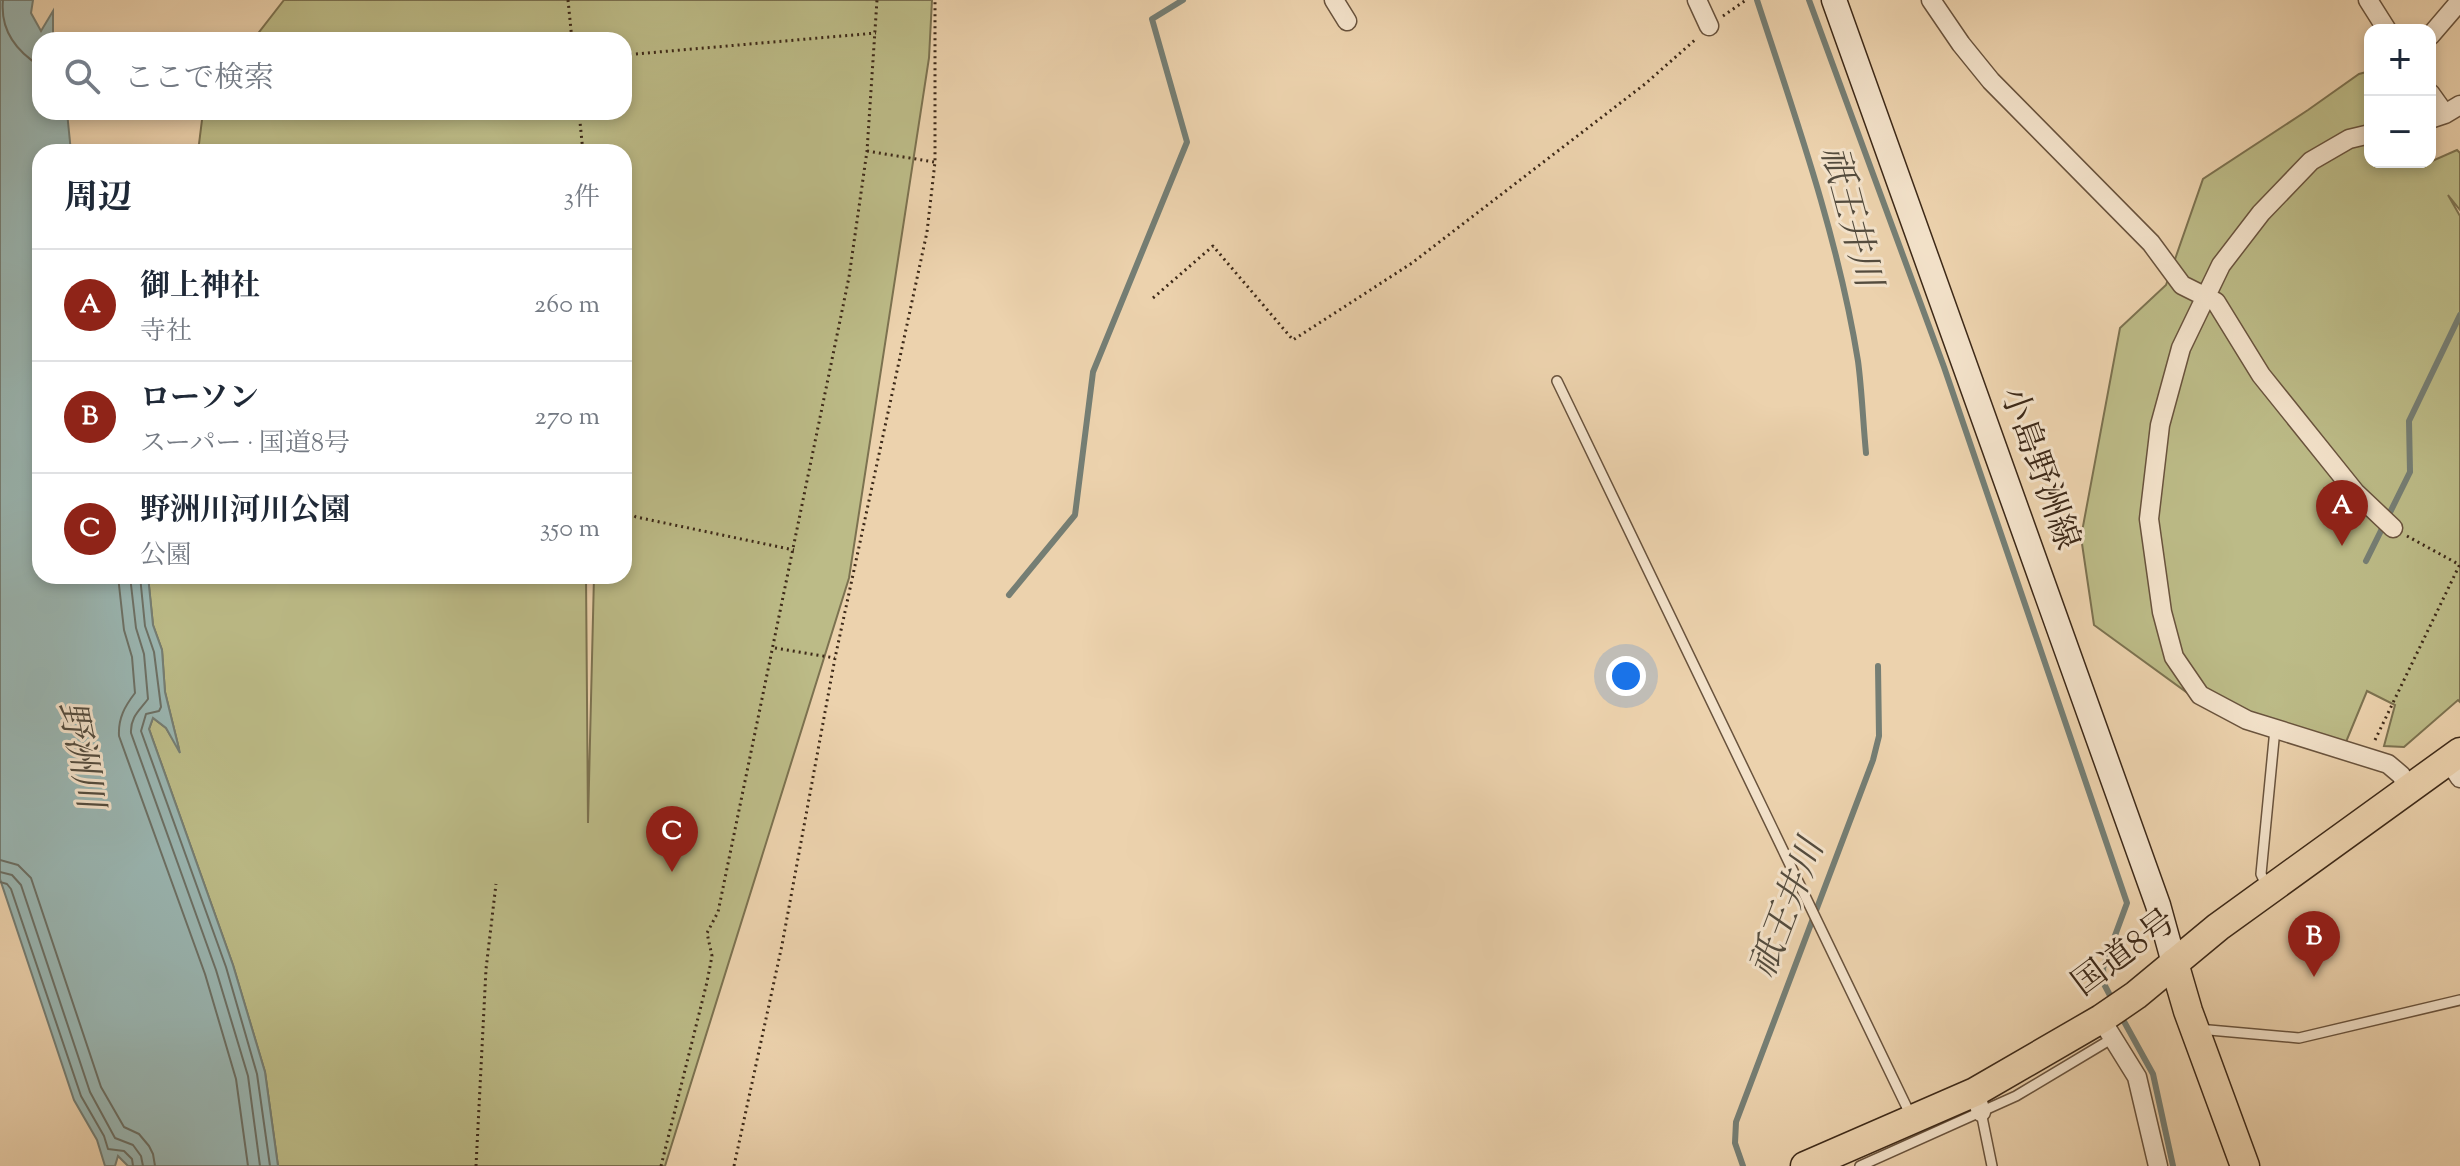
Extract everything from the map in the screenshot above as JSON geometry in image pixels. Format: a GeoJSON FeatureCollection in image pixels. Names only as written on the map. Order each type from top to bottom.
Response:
{"type":"FeatureCollection","features":[{"type":"Feature","properties":{"kind":"main road","name":"小島野洲線"},"geometry":{"type":"LineString","coordinates":[[1834,0],[2153,890],[2174,963]]}},
{"type":"Feature","properties":{"kind":"main road","name":"国道8号"},"geometry":{"type":"LineString","coordinates":[[1805,1166],[1914,1121],[1978,1102],[2107,1029],[2136,995],[2218,927],[2409,789],[2456,763]]}},
{"type":"Feature","properties":{"kind":"main road"},"geometry":{"type":"LineString","coordinates":[[2174,963],[2194,1028],[2245,1166]]}},
{"type":"Feature","properties":{"kind":"street"},"geometry":{"type":"LineString","coordinates":[[1334,0],[1347,21]]}},
{"type":"Feature","properties":{"kind":"street"},"geometry":{"type":"LineString","coordinates":[[1697,0],[1709,26]]}},
{"type":"Feature","properties":{"kind":"street"},"geometry":{"type":"LineString","coordinates":[[1931,0],[1991,81],[2151,243],[2182,285],[2216,302],[2261,375],[2355,492],[2393,528]]}},
{"type":"Feature","properties":{"kind":"street"},"geometry":{"type":"LineString","coordinates":[[2368,0],[2383,24]]}},
{"type":"Feature","properties":{"kind":"street"},"geometry":{"type":"LineString","coordinates":[[2436,29],[2460,1]]}},
{"type":"Feature","properties":{"kind":"street"},"geometry":{"type":"LineString","coordinates":[[2432,96],[2445,113]]}},
{"type":"Feature","properties":{"kind":"street"},"geometry":{"type":"LineString","coordinates":[[2364,135],[2349,139],[2311,161],[2261,213],[2221,265],[2181,348],[2160,425],[2149,519],[2162,612],[2174,657],[2200,695],[2247,720],[2388,764],[2401,775],[2409,789]]}},
{"type":"Feature","properties":{"kind":"street"},"geometry":{"type":"LineString","coordinates":[[2107,1029],[2137,1077],[2158,1166]]}},
{"type":"Feature","properties":{"kind":"lane"},"geometry":{"type":"LineString","coordinates":[[1557,381],[1914,1121]]}},
{"type":"Feature","properties":{"kind":"lane"},"geometry":{"type":"LineString","coordinates":[[2269,890],[2261,874],[2275,729]]}},
{"type":"Feature","properties":{"kind":"lane"},"geometry":{"type":"LineString","coordinates":[[2194,1028],[2299,1038],[2460,1000]]}},
{"type":"Feature","properties":{"kind":"lane"},"geometry":{"type":"LineString","coordinates":[[1860,1166],[1978,1102],[1992,1166]]}},
{"type":"Feature","properties":{"kind":"path"},"geometry":{"type":"LineString","coordinates":[[568,0],[571,32]]}},
{"type":"Feature","properties":{"kind":"path"},"geometry":{"type":"LineString","coordinates":[[661,1166],[707,982],[712,956],[707,933],[718,912],[849,277],[867,151],[877,0]]}},
{"type":"Feature","properties":{"kind":"path"},"geometry":{"type":"LineString","coordinates":[[734,1166],[782,945],[835,658],[927,232],[935,162],[935,0]]}},
{"type":"Feature","properties":{"kind":"path"},"geometry":{"type":"LineString","coordinates":[[1153,298],[1213,246],[1293,340],[1412,263],[1645,84],[1709,26],[1746,0]]}},
{"type":"Feature","properties":{"kind":"path"},"geometry":{"type":"LineString","coordinates":[[632,54],[876,33]]}},
{"type":"Feature","properties":{"kind":"path"},"geometry":{"type":"LineString","coordinates":[[580,120],[582,144]]}},
{"type":"Feature","properties":{"kind":"path"},"geometry":{"type":"LineString","coordinates":[[867,151],[935,162]]}},
{"type":"Feature","properties":{"kind":"path"},"geometry":{"type":"LineString","coordinates":[[632,515],[794,550]]}},
{"type":"Feature","properties":{"kind":"path"},"geometry":{"type":"LineString","coordinates":[[2366,758],[2460,564],[2393,528]]}},
{"type":"Feature","properties":{"kind":"path"},"geometry":{"type":"LineString","coordinates":[[774,648],[835,658]]}},
{"type":"Feature","properties":{"kind":"path"},"geometry":{"type":"LineString","coordinates":[[476,1166],[486,969],[496,884]]}},
{"type":"Feature","properties":{"kind":"shaded area"},"geometry":{"type":"Polygon","coordinates":[[[284,0],[932,0],[929,58],[849,578],[665,1166],[278,1166],[265,1072],[233,965],[149,729],[153,718],[166,728],[179,749],[165,692],[162,650],[153,625],[149,584],[586,584],[588,823],[594,584],[632,584],[632,144],[199,144],[202,120],[632,120],[632,32],[259,32],[284,0]]]}},
{"type":"Feature","properties":{"kind":"shaded area"},"geometry":{"type":"Polygon","coordinates":[[[2364,73],[2364,168],[2436,168],[2436,159],[2457,150],[2460,153],[2460,210],[2448,195],[2460,216],[2460,702],[2458,700],[2404,747],[2384,746],[2395,705],[2367,691],[2346,742],[2189,694],[2094,625],[2081,537],[2120,328],[2166,285],[2203,179],[2364,73]]]}},
{"type":"Feature","properties":{"kind":"water","name":"野洲川"},"geometry":{"type":"Polygon","coordinates":[[[0,0],[33,0],[31,13],[41,31],[53,11],[53,32],[32,32],[32,120],[68,120],[70,144],[32,144],[32,584],[149,584],[153,625],[162,650],[165,692],[180,753],[166,728],[153,718],[149,729],[233,965],[265,1072],[278,1166],[128,1166],[118,1156],[115,1166],[105,1166],[97,1140],[74,1100],[0,879],[0,0]]]}},
{"type":"Feature","properties":{"kind":"waterway"},"geometry":{"type":"LineString","coordinates":[[1009,595],[1075,515],[1093,372],[1187,142],[1152,19],[1183,0]]}},
{"type":"Feature","properties":{"kind":"waterway","name":"祇王井川"},"geometry":{"type":"LineString","coordinates":[[1757,0],[1815,179],[1839,269],[1858,361],[1866,453]]}},
{"type":"Feature","properties":{"kind":"waterway"},"geometry":{"type":"LineString","coordinates":[[1809,0],[1944,367],[2127,903],[2103,968],[2104,984],[2114,1003]]}},
{"type":"Feature","properties":{"kind":"waterway"},"geometry":{"type":"LineString","coordinates":[[2366,561],[2410,472],[2409,421],[2460,315]]}},
{"type":"Feature","properties":{"kind":"waterway","name":"祇王井川"},"geometry":{"type":"LineString","coordinates":[[1743,1166],[1735,1143],[1736,1122],[1873,760],[1879,736],[1878,666]]}},
{"type":"Feature","properties":{"kind":"waterway"},"geometry":{"type":"LineString","coordinates":[[2121,1016],[2153,1074],[2173,1166]]}},
{"type":"Feature","properties":{"kind":"place","name":"御上神社"},"geometry":{"type":"Point","coordinates":[2342,546]}},
{"type":"Feature","properties":{"kind":"place","name":"野洲川河川公園"},"geometry":{"type":"Point","coordinates":[672,872]}},
{"type":"Feature","properties":{"kind":"place","name":"ローソン"},"geometry":{"type":"Point","coordinates":[2314,977]}}]}
